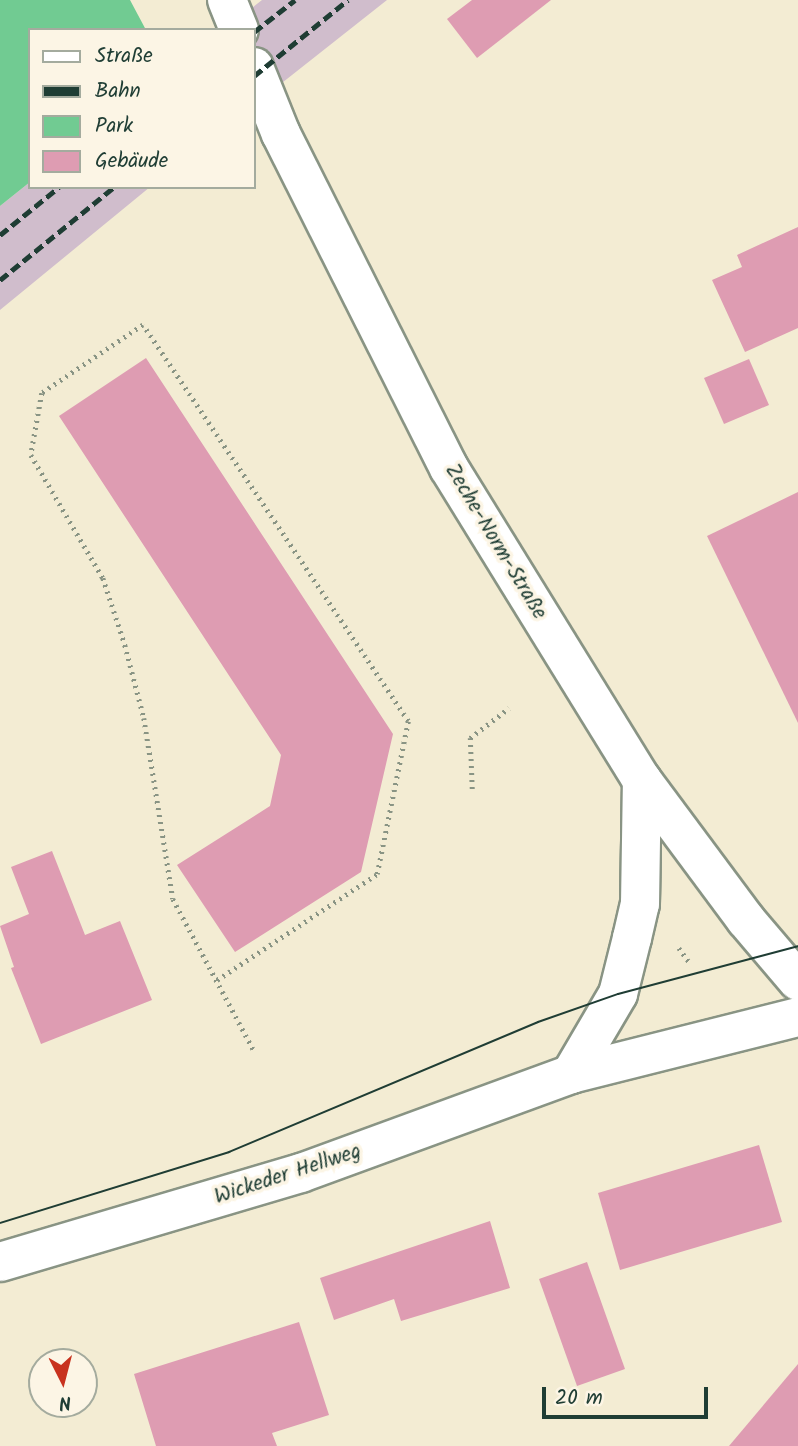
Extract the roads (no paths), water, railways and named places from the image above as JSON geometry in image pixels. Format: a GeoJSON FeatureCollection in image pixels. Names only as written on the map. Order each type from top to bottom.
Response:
{"type":"FeatureCollection","features":[{"type":"Feature","properties":{"kind":"street"},"geometry":{"type":"LineString","coordinates":[[227,0],[238,28]]}},
{"type":"Feature","properties":{"kind":"street","name":"Zeche-Norm-Straße"},"geometry":{"type":"LineString","coordinates":[[256,72],[281,134],[449,468],[642,780],[747,920],[798,981]]}},
{"type":"Feature","properties":{"kind":"street"},"geometry":{"type":"LineString","coordinates":[[571,1074],[618,994],[632,938],[640,904],[642,780]]}},
{"type":"Feature","properties":{"kind":"street","name":"Wickeder Hellweg"},"geometry":{"type":"LineString","coordinates":[[0,1262],[301,1173],[571,1074],[798,1017]]}},
{"type":"Feature","properties":{"kind":"tram line"},"geometry":{"type":"LineString","coordinates":[[0,1223],[229,1152],[538,1022],[618,994],[798,946]]}},
{"type":"Feature","properties":{"kind":"railway"},"geometry":{"type":"LineString","coordinates":[[256,30],[295,0]]}},
{"type":"Feature","properties":{"kind":"railway"},"geometry":{"type":"LineString","coordinates":[[256,74],[348,0]]}},
{"type":"Feature","properties":{"kind":"railway"},"geometry":{"type":"LineString","coordinates":[[0,235],[57,189]]}},
{"type":"Feature","properties":{"kind":"railway"},"geometry":{"type":"LineString","coordinates":[[0,280],[112,189]]}}]}
